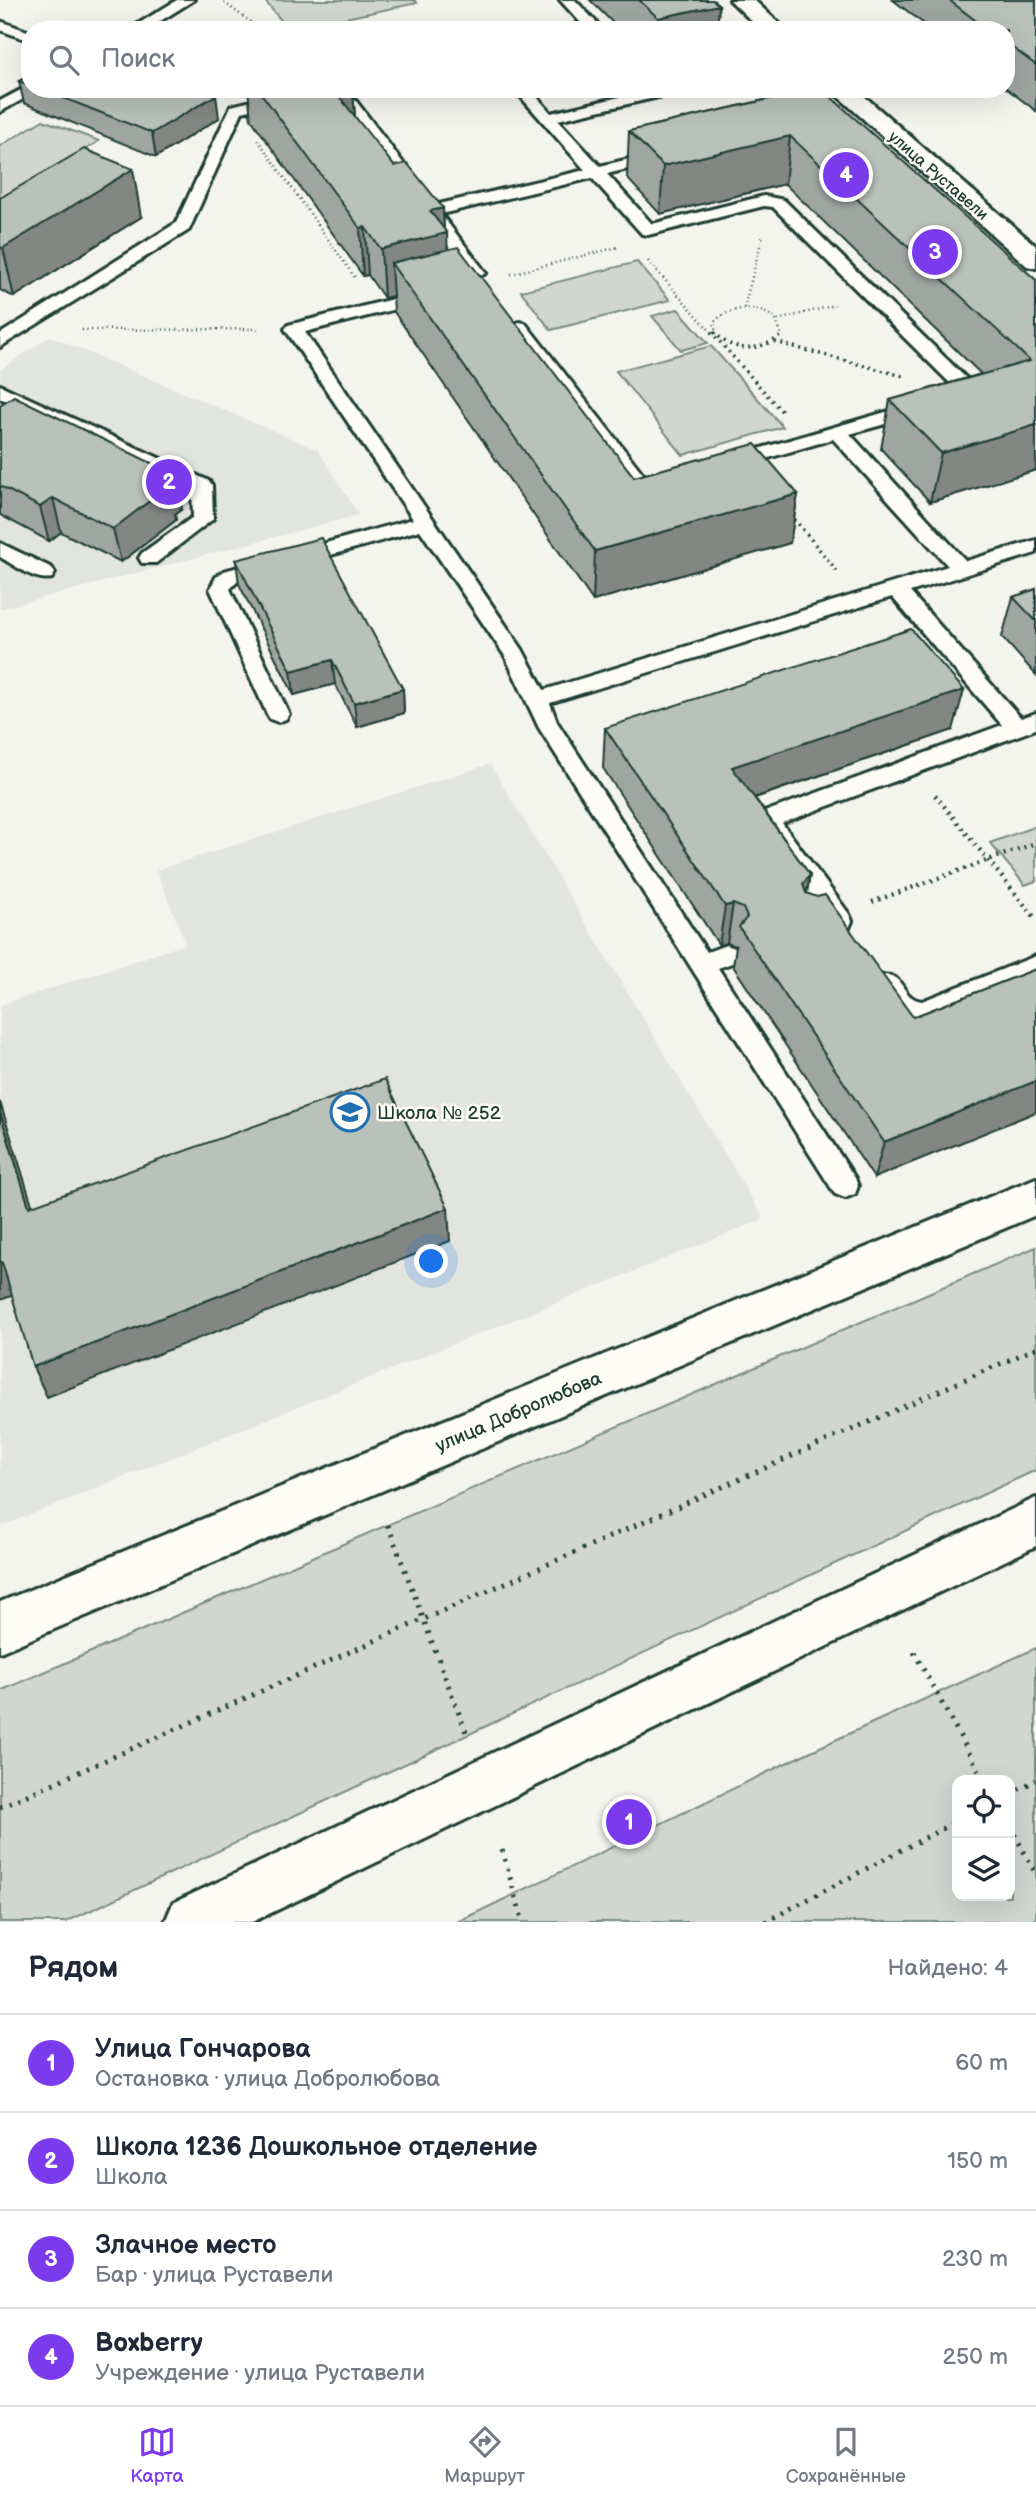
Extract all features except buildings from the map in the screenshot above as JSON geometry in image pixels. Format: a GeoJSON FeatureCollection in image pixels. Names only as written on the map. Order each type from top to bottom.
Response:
{"type":"FeatureCollection","features":[{"type":"Feature","properties":{"kind":"street"},"geometry":{"type":"LineString","coordinates":[[741,0],[765,21]]}},
{"type":"Feature","properties":{"kind":"street","name":"улица Руставели"},"geometry":{"type":"LineString","coordinates":[[846,98],[853,112],[1032,251]]}},
{"type":"Feature","properties":{"kind":"street","name":"улица Добролюбова"},"geometry":{"type":"LineString","coordinates":[[0,1627],[1036,1196]]}},
{"type":"Feature","properties":{"kind":"street"},"geometry":{"type":"LineString","coordinates":[[192,1922],[1036,1521]]}},
{"type":"Feature","properties":{"kind":"lane"},"geometry":{"type":"LineString","coordinates":[[151,21],[187,0]]}},
{"type":"Feature","properties":{"kind":"lane"},"geometry":{"type":"LineString","coordinates":[[567,0],[588,21]]}},
{"type":"Feature","properties":{"kind":"lane"},"geometry":{"type":"LineString","coordinates":[[0,25],[21,33]]}},
{"type":"Feature","properties":{"kind":"lane"},"geometry":{"type":"LineString","coordinates":[[0,107],[21,95]]}},
{"type":"Feature","properties":{"kind":"lane"},"geometry":{"type":"LineString","coordinates":[[272,98],[276,100]]}},
{"type":"Feature","properties":{"kind":"lane"},"geometry":{"type":"LineString","coordinates":[[0,342],[183,226],[236,109],[286,98]]}},
{"type":"Feature","properties":{"kind":"lane"},"geometry":{"type":"LineString","coordinates":[[346,98],[431,211],[482,286]]}},
{"type":"Feature","properties":{"kind":"lane"},"geometry":{"type":"LineString","coordinates":[[529,98],[648,230],[772,200],[968,393],[721,466]]}},
{"type":"Feature","properties":{"kind":"lane"},"geometry":{"type":"LineString","coordinates":[[548,118],[636,98]]}},
{"type":"Feature","properties":{"kind":"lane"},"geometry":{"type":"LineString","coordinates":[[431,211],[677,153]]}},
{"type":"Feature","properties":{"kind":"lane"},"geometry":{"type":"LineString","coordinates":[[443,292],[294,329],[514,654],[538,699],[547,723],[845,1186]]}},
{"type":"Feature","properties":{"kind":"lane"},"geometry":{"type":"LineString","coordinates":[[509,314],[637,479],[645,484],[684,476]]}},
{"type":"Feature","properties":{"kind":"lane"},"geometry":{"type":"LineString","coordinates":[[0,321],[19,330]]}},
{"type":"Feature","properties":{"kind":"lane"},"geometry":{"type":"LineString","coordinates":[[4,397],[202,485],[203,519],[149,558]]}},
{"type":"Feature","properties":{"kind":"lane"},"geometry":{"type":"LineString","coordinates":[[837,432],[962,569]]}},
{"type":"Feature","properties":{"kind":"lane"},"geometry":{"type":"LineString","coordinates":[[278,714],[220,589],[223,582],[231,576],[425,522]]}},
{"type":"Feature","properties":{"kind":"lane"},"geometry":{"type":"LineString","coordinates":[[538,699],[1036,546]]}},
{"type":"Feature","properties":{"kind":"lane"},"geometry":{"type":"LineString","coordinates":[[0,549],[46,573]]}},
{"type":"Feature","properties":{"kind":"lane"},"geometry":{"type":"LineString","coordinates":[[850,935],[767,820],[1027,725],[896,589]]}},
{"type":"Feature","properties":{"kind":"lane"},"geometry":{"type":"LineString","coordinates":[[810,924],[835,915]]}},
{"type":"Feature","properties":{"kind":"lane"},"geometry":{"type":"LineString","coordinates":[[702,964],[726,955]]}},
{"type":"Feature","properties":{"kind":"lane"},"geometry":{"type":"LineString","coordinates":[[873,965],[903,1006],[912,1012],[923,1011],[1036,966]]}},
{"type":"Feature","properties":{"kind":"path"},"geometry":{"type":"LineString","coordinates":[[220,0],[249,21]]}},
{"type":"Feature","properties":{"kind":"path"},"geometry":{"type":"LineString","coordinates":[[236,109],[376,309]]}},
{"type":"Feature","properties":{"kind":"path"},"geometry":{"type":"LineString","coordinates":[[744,308],[772,200]]}},
{"type":"Feature","properties":{"kind":"path"},"geometry":{"type":"LineString","coordinates":[[482,286],[633,244],[648,230]]}},
{"type":"Feature","properties":{"kind":"path"},"geometry":{"type":"LineString","coordinates":[[633,244],[808,441]]}},
{"type":"Feature","properties":{"kind":"path"},"geometry":{"type":"LineString","coordinates":[[778,320],[872,296]]}},
{"type":"Feature","properties":{"kind":"path"},"geometry":{"type":"LineString","coordinates":[[744,308],[769,314],[778,320],[782,328],[781,336],[775,342],[751,349],[724,343],[715,337],[713,321],[720,314],[744,308]]}},
{"type":"Feature","properties":{"kind":"path"},"geometry":{"type":"LineString","coordinates":[[19,330],[294,329]]}},
{"type":"Feature","properties":{"kind":"path"},"geometry":{"type":"LineString","coordinates":[[775,342],[968,393]]}},
{"type":"Feature","properties":{"kind":"path"},"geometry":{"type":"LineString","coordinates":[[745,458],[861,600]]}},
{"type":"Feature","properties":{"kind":"path"},"geometry":{"type":"LineString","coordinates":[[912,766],[1036,919]]}},
{"type":"Feature","properties":{"kind":"path"},"geometry":{"type":"LineString","coordinates":[[835,915],[1036,843]]}},
{"type":"Feature","properties":{"kind":"path"},"geometry":{"type":"LineString","coordinates":[[0,1807],[424,1616],[1036,1348]]}},
{"type":"Feature","properties":{"kind":"path"},"geometry":{"type":"LineString","coordinates":[[388,1525],[467,1736]]}},
{"type":"Feature","properties":{"kind":"path"},"geometry":{"type":"LineString","coordinates":[[914,1652],[982,1775]]}},
{"type":"Feature","properties":{"kind":"path"},"geometry":{"type":"LineString","coordinates":[[1015,1791],[1036,1780]]}},
{"type":"Feature","properties":{"kind":"path"},"geometry":{"type":"LineString","coordinates":[[765,1922],[952,1824]]}},
{"type":"Feature","properties":{"kind":"path"},"geometry":{"type":"LineString","coordinates":[[1015,1835],[1036,1874]]}},
{"type":"Feature","properties":{"kind":"path"},"geometry":{"type":"LineString","coordinates":[[502,1850],[523,1922]]}},
{"type":"Feature","properties":{"kind":"shaded area"},"geometry":{"type":"Polygon","coordinates":[[[264,0],[414,0],[417,3],[332,21],[282,21],[264,0]]]}},
{"type":"Feature","properties":{"kind":"shaded area"},"geometry":{"type":"Polygon","coordinates":[[[43,120],[99,141],[4,200],[0,198],[0,146],[43,120]]]}},
{"type":"Feature","properties":{"kind":"shaded area"},"geometry":{"type":"Polygon","coordinates":[[[637,262],[670,300],[551,330],[521,291],[637,262]]]}},
{"type":"Feature","properties":{"kind":"shaded area"},"geometry":{"type":"Polygon","coordinates":[[[678,309],[708,343],[681,350],[652,316],[678,309]]]}},
{"type":"Feature","properties":{"kind":"shaded area"},"geometry":{"type":"Polygon","coordinates":[[[50,336],[318,450],[359,515],[0,609],[0,370],[50,336]]]}},
{"type":"Feature","properties":{"kind":"shaded area"},"geometry":{"type":"Polygon","coordinates":[[[711,346],[783,427],[683,455],[616,371],[711,346]]]}},
{"type":"Feature","properties":{"kind":"shaded area","name":"Школа № 252"},"geometry":{"type":"Polygon","coordinates":[[[490,764],[764,1219],[0,1527],[0,1005],[186,944],[156,870],[490,764]]]}},
{"type":"Feature","properties":{"kind":"shaded area"},"geometry":{"type":"Polygon","coordinates":[[[1036,826],[1036,881],[1025,885],[990,843],[1036,826]]]}},
{"type":"Feature","properties":{"kind":"shaded area"},"geometry":{"type":"Polygon","coordinates":[[[1036,1247],[1036,1470],[66,1922],[0,1922],[0,1691],[1036,1247]]]}},
{"type":"Feature","properties":{"kind":"shaded area"},"geometry":{"type":"Polygon","coordinates":[[[1036,1648],[1036,1918],[1029,1922],[457,1922],[807,1753],[1036,1648]]]}},
{"type":"Feature","properties":{"kind":"place","name":"Boxberry"},"geometry":{"type":"Point","coordinates":[846,175]}},
{"type":"Feature","properties":{"kind":"place","name":"Злачное место"},"geometry":{"type":"Point","coordinates":[935,252]}},
{"type":"Feature","properties":{"kind":"place","name":"Школа 1236 Дошкольное отделение"},"geometry":{"type":"Point","coordinates":[169,482]}},
{"type":"Feature","properties":{"kind":"place","name":"Школа № 252"},"geometry":{"type":"Point","coordinates":[350,1112]}},
{"type":"Feature","properties":{"kind":"place","name":"Улица Гончарова"},"geometry":{"type":"Point","coordinates":[629,1822]}}]}
